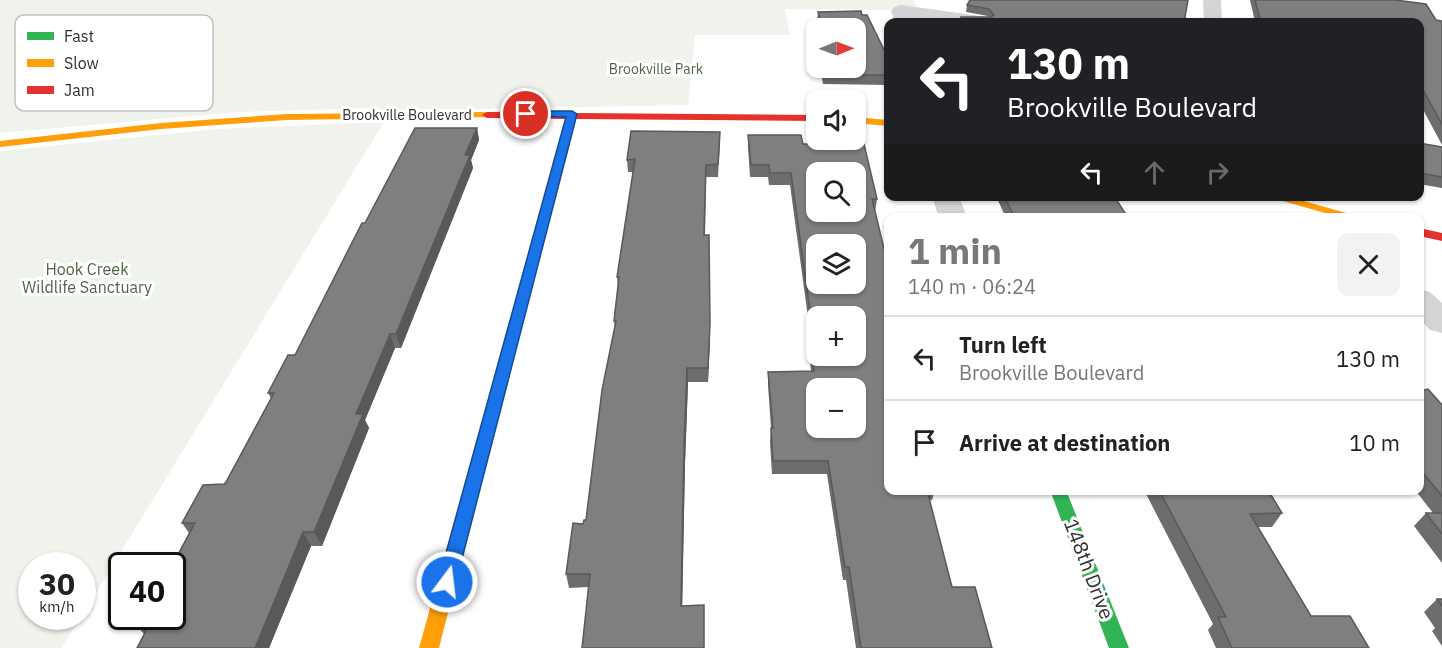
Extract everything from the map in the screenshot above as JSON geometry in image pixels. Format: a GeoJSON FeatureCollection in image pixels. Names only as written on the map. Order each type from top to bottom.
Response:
{"type":"FeatureCollection","features":[{"type":"Feature","properties":{"kind":"street"},"geometry":{"type":"LineString","coordinates":[[1212,0],[1213,18]]}},
{"type":"Feature","properties":{"kind":"street"},"geometry":{"type":"LineString","coordinates":[[903,17],[918,18]]}},
{"type":"Feature","properties":{"kind":"street"},"geometry":{"type":"LineString","coordinates":[[429,648],[572,114]]}},
{"type":"Feature","properties":{"kind":"street","name":"Brookville Boulevard"},"geometry":{"type":"LineString","coordinates":[[0,144],[121,130],[277,117],[572,114],[806,118]]}},
{"type":"Feature","properties":{"kind":"street"},"geometry":{"type":"LineString","coordinates":[[866,121],[884,123]]}},
{"type":"Feature","properties":{"kind":"street"},"geometry":{"type":"LineString","coordinates":[[1289,201],[1335,213]]}},
{"type":"Feature","properties":{"kind":"street"},"geometry":{"type":"LineString","coordinates":[[1424,233],[1442,237]]}},
{"type":"Feature","properties":{"kind":"street"},"geometry":{"type":"LineString","coordinates":[[1424,304],[1442,322]]}},
{"type":"Feature","properties":{"kind":"street","name":"148th Drive"},"geometry":{"type":"LineString","coordinates":[[1060,495],[1119,648]]}},
{"type":"Feature","properties":{"kind":"green space","name":"Brookville Park"},"geometry":{"type":"Polygon","coordinates":[[[0,0],[913,0],[919,10],[785,9],[790,35],[695,35],[688,105],[373,111],[374,108],[237,112],[0,133],[0,0]]]}},
{"type":"Feature","properties":{"kind":"green space","name":"Hook Creek Wildlife Sanctuary"},"geometry":{"type":"Polygon","coordinates":[[[384,122],[121,552],[108,552],[108,573],[96,593],[96,552],[18,552],[18,630],[73,630],[61,648],[0,648],[0,151],[217,129],[384,122]]]}},
{"type":"Feature","properties":{"kind":"building"},"geometry":{"type":"Polygon","coordinates":[[[970,0],[1188,0],[1185,18],[961,18],[994,15],[989,9],[967,5],[970,0]]]}},
{"type":"Feature","properties":{"kind":"building"},"geometry":{"type":"Polygon","coordinates":[[[1255,0],[1395,0],[1426,4],[1436,20],[1442,21],[1442,124],[1424,92],[1424,18],[1260,18],[1255,0]]]}},
{"type":"Feature","properties":{"kind":"building"},"geometry":{"type":"Polygon","coordinates":[[[861,11],[862,15],[867,15],[884,50],[884,75],[866,75],[866,18],[820,18],[818,12],[861,11]]]}},
{"type":"Feature","properties":{"kind":"building"},"geometry":{"type":"Polygon","coordinates":[[[415,128],[477,128],[465,155],[470,155],[396,334],[390,334],[356,414],[363,414],[314,532],[303,532],[255,648],[137,648],[146,630],[186,630],[186,552],[179,552],[195,523],[182,523],[203,485],[226,482],[274,393],[268,393],[288,355],[295,355],[362,223],[365,223],[415,128]]]}},
{"type":"Feature","properties":{"kind":"building"},"geometry":{"type":"Polygon","coordinates":[[[631,131],[720,132],[718,164],[706,165],[704,235],[709,235],[708,368],[687,368],[684,449],[681,606],[704,605],[704,648],[582,648],[590,574],[566,574],[573,523],[583,524],[586,520],[602,390],[616,321],[614,321],[619,277],[617,277],[635,159],[627,160],[631,131]]]}},
{"type":"Feature","properties":{"kind":"building"},"geometry":{"type":"Polygon","coordinates":[[[748,135],[801,135],[803,144],[806,144],[806,150],[865,150],[877,199],[872,199],[884,248],[884,495],[928,495],[952,587],[975,587],[992,648],[861,648],[849,567],[845,567],[828,461],[773,461],[771,428],[773,428],[768,372],[814,371],[813,366],[866,366],[866,306],[809,306],[808,294],[866,294],[866,234],[806,234],[806,282],[791,173],[770,173],[769,165],[751,165],[748,135]]]}},
{"type":"Feature","properties":{"kind":"building"},"geometry":{"type":"Polygon","coordinates":[[[1424,144],[1442,147],[1442,177],[1424,174],[1424,144]]]}},
{"type":"Feature","properties":{"kind":"building"},"geometry":{"type":"Polygon","coordinates":[[[1006,201],[1117,201],[1125,213],[1012,213],[1006,201]]]}},
{"type":"Feature","properties":{"kind":"building"},"geometry":{"type":"Polygon","coordinates":[[[1428,389],[1442,405],[1442,496],[1424,474],[1424,390],[1428,389]]]}},
{"type":"Feature","properties":{"kind":"building"},"geometry":{"type":"Polygon","coordinates":[[[1162,495],[1271,495],[1282,513],[1250,514],[1311,616],[1350,616],[1369,648],[1232,648],[1218,617],[1226,617],[1162,495]]]}},
{"type":"Feature","properties":{"kind":"building"},"geometry":{"type":"Polygon","coordinates":[[[1426,513],[1442,513],[1442,534],[1426,513]]]}},
{"type":"Feature","properties":{"kind":"traffic: fast"},"geometry":{"type":"LineString","coordinates":[[1060,495],[1119,648]]}},
{"type":"Feature","properties":{"kind":"traffic: slow"},"geometry":{"type":"LineString","coordinates":[[0,144],[161,126],[287,117],[487,115]]}},
{"type":"Feature","properties":{"kind":"traffic: slow"},"geometry":{"type":"LineString","coordinates":[[866,121],[884,123]]}},
{"type":"Feature","properties":{"kind":"traffic: slow"},"geometry":{"type":"LineString","coordinates":[[1290,201],[1339,213]]}},
{"type":"Feature","properties":{"kind":"traffic: slow"},"geometry":{"type":"LineString","coordinates":[[429,648],[525,289]]}},
{"type":"Feature","properties":{"kind":"traffic: jam"},"geometry":{"type":"LineString","coordinates":[[525,289],[572,114]]}},
{"type":"Feature","properties":{"kind":"traffic: jam"},"geometry":{"type":"LineString","coordinates":[[487,115],[806,118]]}},
{"type":"Feature","properties":{"kind":"traffic: jam"},"geometry":{"type":"LineString","coordinates":[[1424,233],[1442,237]]}},
{"type":"Feature","properties":{"kind":"route"},"geometry":{"type":"LineString","coordinates":[[447,582],[572,114],[526,114]]}}]}
